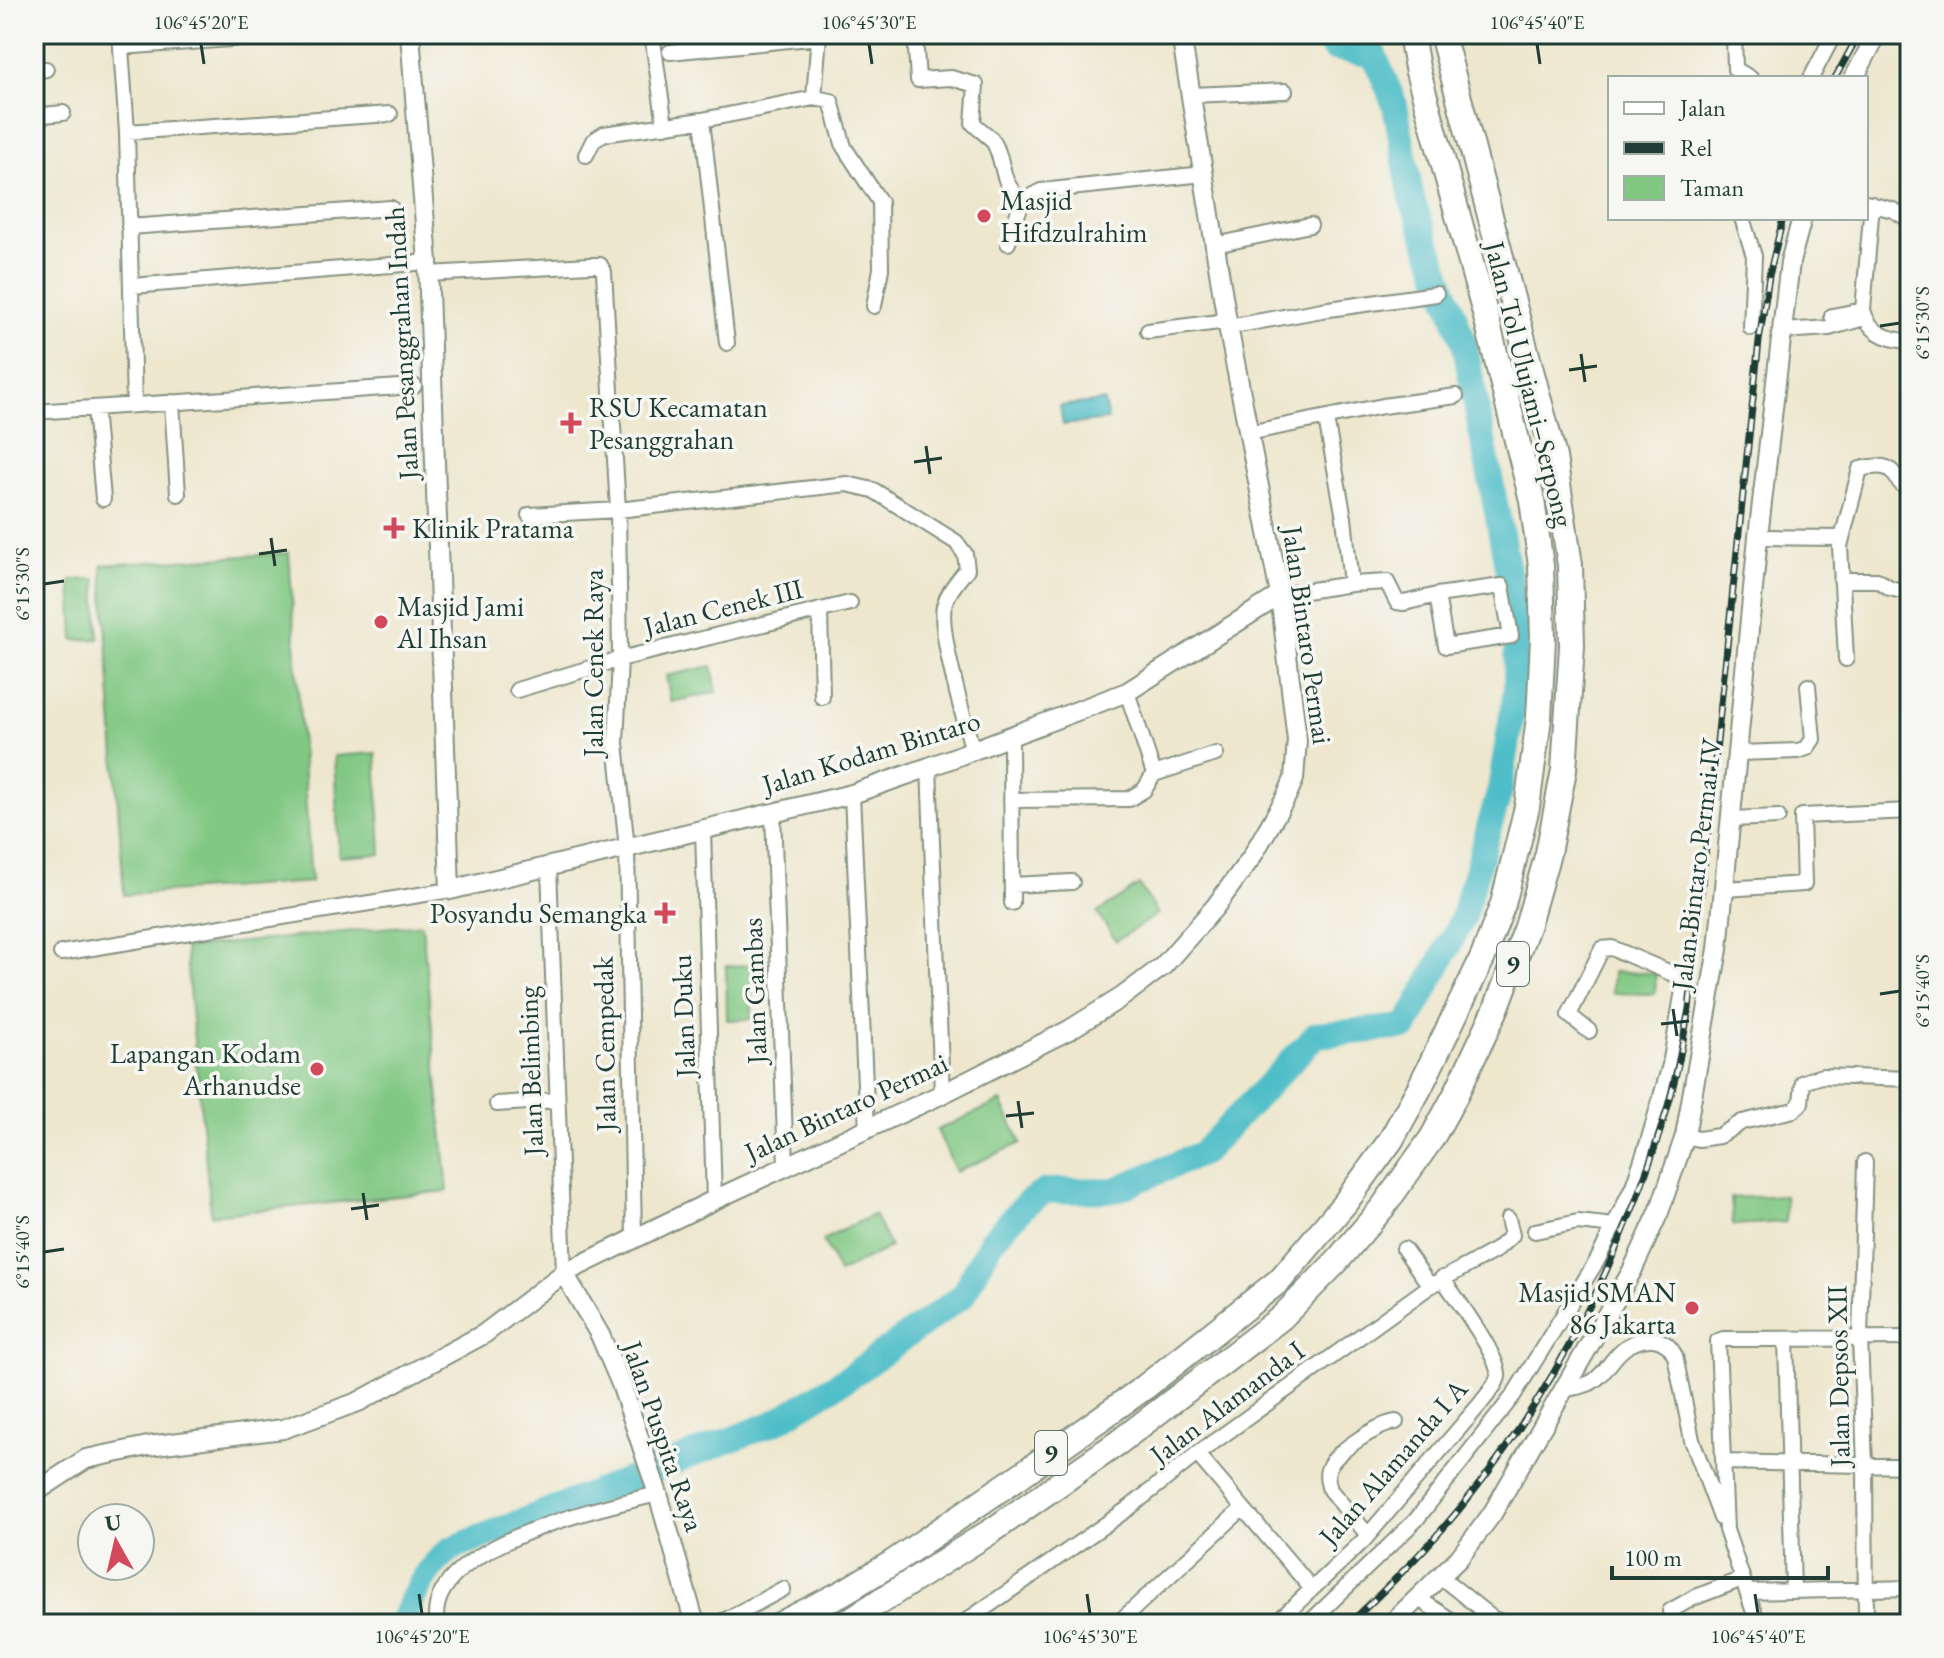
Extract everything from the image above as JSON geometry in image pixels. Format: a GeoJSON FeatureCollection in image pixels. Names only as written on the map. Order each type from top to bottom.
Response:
{"type":"FeatureCollection","features":[{"type":"Feature","properties":{"kind":"highway","name":"Jalan Tol Ulujami–Serpong"},"geometry":{"type":"LineString","coordinates":[[781,1624],[842,1593],[942,1529],[1132,1397],[1280,1280],[1345,1203],[1391,1140],[1483,957],[1503,904],[1527,807],[1539,718],[1543,639],[1541,566],[1532,500],[1486,317],[1417,68],[1411,34]]}},
{"type":"Feature","properties":{"kind":"highway","name":"Jalan Tol Ulujami–Serpong"},"geometry":{"type":"LineString","coordinates":[[848,1622],[993,1530],[1119,1442],[1281,1318],[1337,1261],[1383,1207],[1448,1110],[1496,1009],[1527,927],[1548,853],[1564,770],[1572,646],[1570,565],[1554,457],[1442,34]]}},
{"type":"Feature","properties":{"kind":"street"},"geometry":{"type":"LineString","coordinates":[[134,405],[127,132],[120,41],[301,34]]}},
{"type":"Feature","properties":{"kind":"street","name":"Jalan Pesanggrahan Indah"},"geometry":{"type":"LineString","coordinates":[[410,34],[428,268],[450,890]]}},
{"type":"Feature","properties":{"kind":"street"},"geometry":{"type":"LineString","coordinates":[[652,34],[665,126]]}},
{"type":"Feature","properties":{"kind":"street"},"geometry":{"type":"LineString","coordinates":[[915,34],[918,80],[951,78],[976,85],[973,123],[991,138],[996,146],[1002,175],[1022,201]]}},
{"type":"Feature","properties":{"kind":"street","name":"Jalan Bintaro Permai"},"geometry":{"type":"LineString","coordinates":[[34,1493],[86,1459],[148,1446],[283,1429],[358,1402],[484,1334],[564,1273],[942,1094],[1069,1030],[1163,966],[1215,907],[1251,858],[1286,797],[1294,779],[1297,740],[1280,595],[1227,324],[1181,34]]}},
{"type":"Feature","properties":{"kind":"street"},"geometry":{"type":"LineString","coordinates":[[1734,34],[1735,69],[1747,76]]}},
{"type":"Feature","properties":{"kind":"street"},"geometry":{"type":"LineString","coordinates":[[1812,76],[1834,34]]}},
{"type":"Feature","properties":{"kind":"street"},"geometry":{"type":"LineString","coordinates":[[1855,76],[1877,34]]}},
{"type":"Feature","properties":{"kind":"street"},"geometry":{"type":"LineString","coordinates":[[670,52],[819,36],[814,98]]}},
{"type":"Feature","properties":{"kind":"street"},"geometry":{"type":"LineString","coordinates":[[1191,95],[1285,91]]}},
{"type":"Feature","properties":{"kind":"street"},"geometry":{"type":"LineString","coordinates":[[586,155],[597,137],[814,98],[831,101],[844,147],[880,202],[881,269],[874,306]]}},
{"type":"Feature","properties":{"kind":"street"},"geometry":{"type":"LineString","coordinates":[[34,116],[63,113]]}},
{"type":"Feature","properties":{"kind":"street"},"geometry":{"type":"LineString","coordinates":[[127,132],[390,114]]}},
{"type":"Feature","properties":{"kind":"street"},"geometry":{"type":"LineString","coordinates":[[702,120],[727,343]]}},
{"type":"Feature","properties":{"kind":"street"},"geometry":{"type":"LineString","coordinates":[[1008,243],[1022,201],[1041,191],[1204,174]]}},
{"type":"Feature","properties":{"kind":"street"},"geometry":{"type":"LineString","coordinates":[[1910,220],[1893,210],[1869,204],[1864,314],[1871,329],[1880,335],[1910,341]]}},
{"type":"Feature","properties":{"kind":"street"},"geometry":{"type":"LineString","coordinates":[[129,227],[391,208]]}},
{"type":"Feature","properties":{"kind":"street"},"geometry":{"type":"LineString","coordinates":[[1743,220],[1754,256],[1751,328]]}},
{"type":"Feature","properties":{"kind":"street","name":"Jalan Bintaro Permai IV"},"geometry":{"type":"LineString","coordinates":[[1391,1624],[1459,1558],[1492,1514],[1632,1271],[1659,1212],[1685,1136],[1718,949],[1758,537],[1790,262],[1801,220]]}},
{"type":"Feature","properties":{"kind":"street"},"geometry":{"type":"LineString","coordinates":[[1215,245],[1310,225]]}},
{"type":"Feature","properties":{"kind":"street","name":"Jalan Cenek Raya"},"geometry":{"type":"LineString","coordinates":[[428,268],[600,265],[604,272],[618,510],[620,659],[616,743],[627,848]]}},
{"type":"Feature","properties":{"kind":"street"},"geometry":{"type":"LineString","coordinates":[[132,286],[428,268]]}},
{"type":"Feature","properties":{"kind":"street"},"geometry":{"type":"LineString","coordinates":[[1148,331],[1227,324],[1436,294]]}},
{"type":"Feature","properties":{"kind":"street"},"geometry":{"type":"LineString","coordinates":[[1832,316],[1864,314]]}},
{"type":"Feature","properties":{"kind":"street"},"geometry":{"type":"LineString","coordinates":[[1783,331],[1829,328],[1864,314]]}},
{"type":"Feature","properties":{"kind":"street"},"geometry":{"type":"LineString","coordinates":[[34,412],[414,386]]}},
{"type":"Feature","properties":{"kind":"street"},"geometry":{"type":"LineString","coordinates":[[1248,433],[1383,406],[1456,396]]}},
{"type":"Feature","properties":{"kind":"street"},"geometry":{"type":"LineString","coordinates":[[172,402],[178,494]]}},
{"type":"Feature","properties":{"kind":"street"},"geometry":{"type":"LineString","coordinates":[[95,408],[103,499]]}},
{"type":"Feature","properties":{"kind":"street"},"geometry":{"type":"LineString","coordinates":[[1326,419],[1344,518],[1351,584]]}},
{"type":"Feature","properties":{"kind":"street"},"geometry":{"type":"LineString","coordinates":[[1846,659],[1842,538],[1860,469],[1889,468],[1895,472],[1903,487],[1910,490]]}},
{"type":"Feature","properties":{"kind":"street"},"geometry":{"type":"LineString","coordinates":[[529,515],[618,510],[847,484],[863,486],[956,542],[965,554],[967,569],[948,594],[943,609],[957,689],[973,751]]}},
{"type":"Feature","properties":{"kind":"street"},"geometry":{"type":"LineString","coordinates":[[1758,537],[1842,538]]}},
{"type":"Feature","properties":{"kind":"street"},"geometry":{"type":"LineString","coordinates":[[1841,580],[1877,580],[1890,588],[1910,593]]}},
{"type":"Feature","properties":{"kind":"street"},"geometry":{"type":"LineString","coordinates":[[1280,595],[1387,582],[1400,603],[1437,595],[1502,586],[1511,636],[1446,646],[1437,595]]}},
{"type":"Feature","properties":{"kind":"street","name":"Jalan Kodam Bintaro"},"geometry":{"type":"LineString","coordinates":[[450,890],[852,794],[929,767],[1127,692],[1280,595]]}},
{"type":"Feature","properties":{"kind":"street","name":"Jalan Cenek III"},"geometry":{"type":"LineString","coordinates":[[517,690],[620,659],[850,603]]}},
{"type":"Feature","properties":{"kind":"street"},"geometry":{"type":"LineString","coordinates":[[820,610],[822,697]]}},
{"type":"Feature","properties":{"kind":"street"},"geometry":{"type":"LineString","coordinates":[[1739,753],[1807,748],[1813,739],[1808,686]]}},
{"type":"Feature","properties":{"kind":"street"},"geometry":{"type":"LineString","coordinates":[[1127,692],[1154,774]]}},
{"type":"Feature","properties":{"kind":"street"},"geometry":{"type":"LineString","coordinates":[[1011,737],[1012,903]]}},
{"type":"Feature","properties":{"kind":"street"},"geometry":{"type":"LineString","coordinates":[[1011,800],[1129,799],[1144,790],[1154,774],[1216,754]]}},
{"type":"Feature","properties":{"kind":"street"},"geometry":{"type":"LineString","coordinates":[[929,767],[942,1094]]}},
{"type":"Feature","properties":{"kind":"street"},"geometry":{"type":"LineString","coordinates":[[852,794],[867,1129]]}},
{"type":"Feature","properties":{"kind":"street"},"geometry":{"type":"LineString","coordinates":[[1724,889],[1804,884],[1802,816],[1910,811]]}},
{"type":"Feature","properties":{"kind":"street","name":"Jalan Gambas"},"geometry":{"type":"LineString","coordinates":[[773,813],[786,1166]]}},
{"type":"Feature","properties":{"kind":"street"},"geometry":{"type":"LineString","coordinates":[[1732,819],[1778,817]]}},
{"type":"Feature","properties":{"kind":"street","name":"Jalan Duku"},"geometry":{"type":"LineString","coordinates":[[703,830],[714,1200]]}},
{"type":"Feature","properties":{"kind":"street","name":"Jalan Cempedak"},"geometry":{"type":"LineString","coordinates":[[627,848],[634,1239]]}},
{"type":"Feature","properties":{"kind":"street","name":"Jalan Belimbing"},"geometry":{"type":"LineString","coordinates":[[549,867],[564,1273]]}},
{"type":"Feature","properties":{"kind":"street"},"geometry":{"type":"LineString","coordinates":[[1012,885],[1072,882]]}},
{"type":"Feature","properties":{"kind":"street"},"geometry":{"type":"LineString","coordinates":[[61,953],[450,890]]}},
{"type":"Feature","properties":{"kind":"street"},"geometry":{"type":"LineString","coordinates":[[1308,1624],[1416,1520],[1513,1396],[1598,1259],[1633,1186],[1664,1089],[1685,979],[1612,948],[1602,949],[1569,1015],[1589,1031]]}},
{"type":"Feature","properties":{"kind":"street"},"geometry":{"type":"LineString","coordinates":[[1685,1136],[1699,1139],[1719,1136],[1742,1122],[1794,1110],[1801,1105],[1805,1080],[1822,1076],[1838,1081],[1910,1079]]}},
{"type":"Feature","properties":{"kind":"street"},"geometry":{"type":"LineString","coordinates":[[497,1104],[557,1100]]}},
{"type":"Feature","properties":{"kind":"street","name":"Jalan Depsos XII"},"geometry":{"type":"LineString","coordinates":[[1865,1162],[1860,1339],[1866,1624]]}},
{"type":"Feature","properties":{"kind":"street","name":"Jalan Alamanda I"},"geometry":{"type":"LineString","coordinates":[[962,1624],[1129,1508],[1197,1454],[1436,1282],[1505,1243],[1512,1235],[1508,1219]]}},
{"type":"Feature","properties":{"kind":"street"},"geometry":{"type":"LineString","coordinates":[[1535,1231],[1578,1222],[1614,1226]]}},
{"type":"Feature","properties":{"kind":"street"},"geometry":{"type":"LineString","coordinates":[[1404,1249],[1436,1282]]}},
{"type":"Feature","properties":{"kind":"street","name":"Jalan Puspita Raya"},"geometry":{"type":"LineString","coordinates":[[564,1273],[600,1335],[621,1384],[657,1491],[695,1624]]}},
{"type":"Feature","properties":{"kind":"street","name":"Jalan Alamanda I A"},"geometry":{"type":"LineString","coordinates":[[1275,1624],[1368,1535],[1481,1403],[1497,1379],[1497,1369],[1481,1335],[1436,1282]]}},
{"type":"Feature","properties":{"kind":"street"},"geometry":{"type":"LineString","coordinates":[[1564,1389],[1592,1383],[1625,1347],[1645,1339],[1655,1338],[1671,1348],[1692,1440],[1758,1624]]}},
{"type":"Feature","properties":{"kind":"street"},"geometry":{"type":"LineString","coordinates":[[1726,1530],[1718,1341],[1910,1338]]}},
{"type":"Feature","properties":{"kind":"street"},"geometry":{"type":"LineString","coordinates":[[1786,1339],[1793,1590]]}},
{"type":"Feature","properties":{"kind":"street"},"geometry":{"type":"LineString","coordinates":[[1368,1535],[1330,1490],[1328,1467],[1336,1457],[1380,1425],[1396,1422]]}},
{"type":"Feature","properties":{"kind":"street"},"geometry":{"type":"LineString","coordinates":[[1197,1454],[1312,1589]]}},
{"type":"Feature","properties":{"kind":"street"},"geometry":{"type":"LineString","coordinates":[[1723,1462],[1790,1461],[1910,1466]]}},
{"type":"Feature","properties":{"kind":"street"},"geometry":{"type":"LineString","coordinates":[[437,1624],[436,1604],[442,1594],[459,1569],[478,1556],[556,1522],[657,1491]]}},
{"type":"Feature","properties":{"kind":"street"},"geometry":{"type":"LineString","coordinates":[[1117,1624],[1242,1509]]}},
{"type":"Feature","properties":{"kind":"street"},"geometry":{"type":"LineString","coordinates":[[1441,1577],[1492,1618],[1506,1624]]}},
{"type":"Feature","properties":{"kind":"street"},"geometry":{"type":"LineString","coordinates":[[1676,1624],[1670,1611],[1693,1598],[1745,1585],[1793,1590],[1910,1588]]}},
{"type":"Feature","properties":{"kind":"street"},"geometry":{"type":"LineString","coordinates":[[718,1624],[783,1589]]}},
{"type":"Feature","properties":{"kind":"street"},"geometry":{"type":"LineString","coordinates":[[1419,1599],[1457,1624]]}},
{"type":"Feature","properties":{"kind":"green space"},"geometry":{"type":"Polygon","coordinates":[[[289,553],[311,882],[124,895],[102,565],[289,553]]]}},
{"type":"Feature","properties":{"kind":"green space"},"geometry":{"type":"Polygon","coordinates":[[[96,579],[99,639],[74,640],[71,580],[96,579]]]}},
{"type":"Feature","properties":{"kind":"green space"},"geometry":{"type":"Polygon","coordinates":[[[712,666],[717,692],[671,702],[666,676],[712,666]]]}},
{"type":"Feature","properties":{"kind":"green space"},"geometry":{"type":"Polygon","coordinates":[[[376,753],[381,854],[339,857],[334,756],[376,753]]]}},
{"type":"Feature","properties":{"kind":"green space"},"geometry":{"type":"Polygon","coordinates":[[[1139,885],[1158,914],[1116,941],[1097,913],[1139,885]]]}},
{"type":"Feature","properties":{"kind":"green space","name":"Lapangan Kodam Arhanudse"},"geometry":{"type":"Polygon","coordinates":[[[422,924],[448,1191],[211,1215],[185,948],[422,924]]]}},
{"type":"Feature","properties":{"kind":"green space"},"geometry":{"type":"Polygon","coordinates":[[[751,965],[752,1019],[727,1020],[726,966],[751,965]]]}},
{"type":"Feature","properties":{"kind":"green space"},"geometry":{"type":"Polygon","coordinates":[[[1613,972],[1656,973],[1655,994],[1612,993],[1613,972]]]}},
{"type":"Feature","properties":{"kind":"green space"},"geometry":{"type":"Polygon","coordinates":[[[1001,1101],[1021,1143],[956,1172],[937,1130],[1001,1101]]]}},
{"type":"Feature","properties":{"kind":"green space"},"geometry":{"type":"Polygon","coordinates":[[[1785,1195],[1786,1222],[1733,1225],[1731,1198],[1785,1195]]]}},
{"type":"Feature","properties":{"kind":"green space"},"geometry":{"type":"Polygon","coordinates":[[[874,1214],[890,1247],[839,1273],[823,1240],[874,1214]]]}},
{"type":"Feature","properties":{"kind":"water"},"geometry":{"type":"Polygon","coordinates":[[[1104,401],[1108,420],[1063,425],[1060,406],[1104,401]]]}},
{"type":"Feature","properties":{"kind":"waterway"},"geometry":{"type":"LineString","coordinates":[[401,1624],[427,1574],[451,1549],[776,1422],[849,1377],[962,1296],[992,1240],[1027,1203],[1046,1191],[1115,1190],[1203,1153],[1316,1035],[1406,1027],[1462,920],[1500,790],[1516,690],[1517,617],[1464,342],[1412,200],[1395,105],[1374,55],[1333,48],[1326,34]]}},
{"type":"Feature","properties":{"kind":"railway"},"geometry":{"type":"LineString","coordinates":[[1836,76],[1859,34]]}},
{"type":"Feature","properties":{"kind":"railway"},"geometry":{"type":"LineString","coordinates":[[1349,1624],[1459,1510],[1534,1406],[1586,1313],[1609,1264],[1649,1166],[1665,1116],[1689,1009],[1759,341],[1769,276],[1783,220]]}},
{"type":"Feature","properties":{"kind":"place","name":"Masjid Hifdzulrahim"},"geometry":{"type":"Point","coordinates":[984,216]}},
{"type":"Feature","properties":{"kind":"place","name":"RSU Kecamatan Pesanggrahan"},"geometry":{"type":"Point","coordinates":[571,423]}},
{"type":"Feature","properties":{"kind":"place","name":"Klinik Pratama"},"geometry":{"type":"Point","coordinates":[394,528]}},
{"type":"Feature","properties":{"kind":"place","name":"Masjid Jami Al Ihsan"},"geometry":{"type":"Point","coordinates":[381,622]}},
{"type":"Feature","properties":{"kind":"place","name":"Posyandu Semangka"},"geometry":{"type":"Point","coordinates":[665,913]}},
{"type":"Feature","properties":{"kind":"place","name":"Lapangan Kodam Arhanudse"},"geometry":{"type":"Point","coordinates":[317,1069]}},
{"type":"Feature","properties":{"kind":"place","name":"Masjid SMAN 86 Jakarta"},"geometry":{"type":"Point","coordinates":[1692,1308]}}]}
